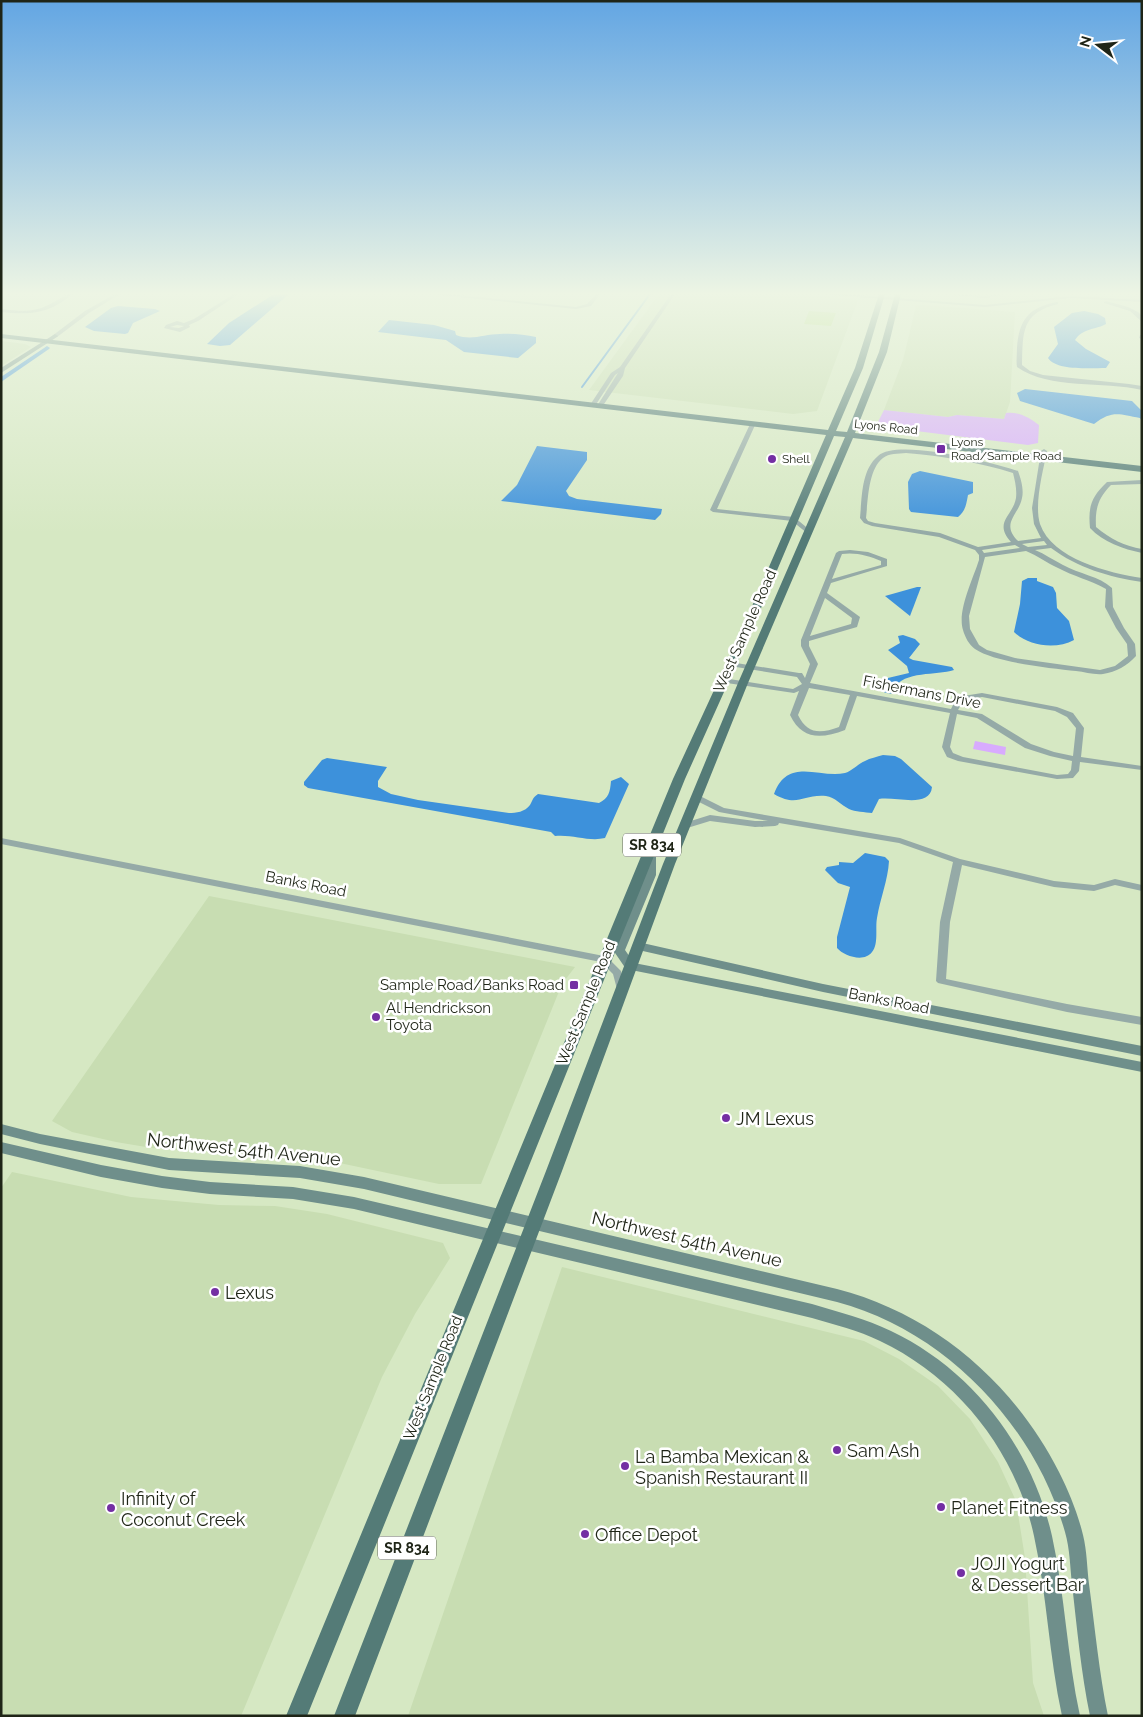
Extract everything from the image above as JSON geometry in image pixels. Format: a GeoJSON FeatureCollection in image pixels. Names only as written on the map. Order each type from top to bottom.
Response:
{"type":"FeatureCollection","features":[{"type":"Feature","properties":{"kind":"main road","name":"Lyons Road"},"geometry":{"type":"LineString","coordinates":[[324,374],[470,391],[599,402],[1043,454],[1142,462]]}},
{"type":"Feature","properties":{"kind":"main road","name":"Lyons Road"},"geometry":{"type":"LineString","coordinates":[[391,374],[544,392],[599,402],[753,423],[832,430]]}},
{"type":"Feature","properties":{"kind":"main road","name":"West Sample Road"},"geometry":{"type":"LineString","coordinates":[[296,1716],[498,1215],[604,959],[855,374]]}},
{"type":"Feature","properties":{"kind":"main road","name":"West Sample Road"},"geometry":{"type":"LineString","coordinates":[[344,1716],[534,1223],[684,826],[874,374]]}},
{"type":"Feature","properties":{"kind":"main road"},"geometry":{"type":"LineString","coordinates":[[470,391],[482,389],[512,392],[544,392]]}},
{"type":"Feature","properties":{"kind":"main road","name":"Lyons Road"},"geometry":{"type":"LineString","coordinates":[[1043,454],[1142,469]]}},
{"type":"Feature","properties":{"kind":"street"},"geometry":{"type":"LineString","coordinates":[[599,402],[620,374]]}},
{"type":"Feature","properties":{"kind":"street"},"geometry":{"type":"LineString","coordinates":[[1030,374],[1051,379],[1100,381],[1139,387],[1142,380]]}},
{"type":"Feature","properties":{"kind":"street"},"geometry":{"type":"LineString","coordinates":[[753,423],[713,510],[794,519],[809,532]]}},
{"type":"Feature","properties":{"kind":"street"},"geometry":{"type":"LineString","coordinates":[[979,552],[965,625],[971,640],[977,648],[1006,658],[1100,672],[1115,670],[1125,664],[1132,656],[1132,644],[1120,628],[1109,607],[1109,588],[1084,574],[1062,567],[1046,557],[1025,549],[1009,536],[1008,518],[1019,498],[1016,472],[1002,467],[958,458],[906,451],[888,452],[881,456],[870,470],[863,518],[866,522],[874,525],[940,535],[964,543],[979,552],[1025,549],[1052,546]]}},
{"type":"Feature","properties":{"kind":"street"},"geometry":{"type":"LineString","coordinates":[[1043,454],[1036,522],[1044,539],[1078,562],[1098,570],[1142,580]]}},
{"type":"Feature","properties":{"kind":"street"},"geometry":{"type":"LineString","coordinates":[[1142,482],[1109,483],[1097,494],[1092,511],[1093,528],[1100,535],[1115,543],[1142,551]]}},
{"type":"Feature","properties":{"kind":"street"},"geometry":{"type":"LineString","coordinates":[[979,552],[1044,539]]}},
{"type":"Feature","properties":{"kind":"street"},"geometry":{"type":"LineString","coordinates":[[828,582],[884,566],[885,560],[876,556],[845,551],[839,553],[805,640],[804,646],[814,664],[794,715],[797,723],[802,729],[816,734],[830,734],[842,728],[854,693]]}},
{"type":"Feature","properties":{"kind":"street"},"geometry":{"type":"LineString","coordinates":[[805,640],[854,625],[856,617],[823,594]]}},
{"type":"Feature","properties":{"kind":"street","name":"Fishermans Drive"},"geometry":{"type":"LineString","coordinates":[[730,664],[799,675],[807,684],[979,716],[995,723],[1027,746],[1042,752],[1142,768]]}},
{"type":"Feature","properties":{"kind":"street","name":"Fishermans Drive"},"geometry":{"type":"LineString","coordinates":[[723,680],[794,691],[807,684]]}},
{"type":"Feature","properties":{"kind":"street"},"geometry":{"type":"LineString","coordinates":[[982,695],[1057,709],[1070,715],[1080,728],[1078,758],[1075,771],[1070,776],[1057,777],[961,759],[950,755],[946,747],[954,711],[960,699],[982,695]]}},
{"type":"Feature","properties":{"kind":"street"},"geometry":{"type":"LineString","coordinates":[[696,797],[722,810],[900,841],[958,861],[1054,884],[1094,888],[1115,882],[1142,888]]}},
{"type":"Feature","properties":{"kind":"street"},"geometry":{"type":"LineString","coordinates":[[684,826],[710,818],[755,824],[788,822]]}},
{"type":"Feature","properties":{"kind":"street","name":"Banks Road"},"geometry":{"type":"LineString","coordinates":[[1,841],[604,959]]}},
{"type":"Feature","properties":{"kind":"street"},"geometry":{"type":"LineString","coordinates":[[630,966],[619,950],[650,875],[650,851]]}},
{"type":"Feature","properties":{"kind":"street"},"geometry":{"type":"LineString","coordinates":[[958,861],[945,922],[941,981],[1067,1008],[1142,1021]]}},
{"type":"Feature","properties":{"kind":"street","name":"Banks Road"},"geometry":{"type":"LineString","coordinates":[[638,946],[823,988],[1142,1051]]}},
{"type":"Feature","properties":{"kind":"street"},"geometry":{"type":"LineString","coordinates":[[604,959],[618,973],[622,992]]}},
{"type":"Feature","properties":{"kind":"street","name":"Banks Road"},"geometry":{"type":"LineString","coordinates":[[630,966],[1142,1067]]}},
{"type":"Feature","properties":{"kind":"street","name":"Northwest 54th Avenue"},"geometry":{"type":"LineString","coordinates":[[1,1129],[40,1139],[169,1164],[300,1172],[346,1180],[815,1290],[859,1302],[893,1317],[932,1338],[975,1371],[1008,1406],[1032,1439],[1060,1491],[1074,1533],[1091,1674],[1099,1716]]}},
{"type":"Feature","properties":{"kind":"street"},"geometry":{"type":"LineString","coordinates":[[1,1147],[101,1171],[162,1182],[210,1188],[293,1193],[354,1203],[812,1311],[854,1323],[887,1337],[920,1355],[957,1384],[986,1414],[1010,1448],[1030,1488],[1043,1534],[1066,1696],[1071,1716]]}},
{"type":"Feature","properties":{"kind":"shaded area"},"geometry":{"type":"Polygon","coordinates":[[[601,374],[831,374],[817,411],[793,414],[589,390],[601,374]]]}},
{"type":"Feature","properties":{"kind":"shaded area"},"geometry":{"type":"Polygon","coordinates":[[[898,374],[1012,374],[1010,402],[1004,419],[957,415],[948,417],[884,410],[898,374]]]}},
{"type":"Feature","properties":{"kind":"shaded area"},"geometry":{"type":"Polygon","coordinates":[[[884,410],[948,417],[957,415],[1004,419],[1006,413],[1015,413],[1039,425],[1038,443],[1028,445],[876,426],[884,410]]]}},
{"type":"Feature","properties":{"kind":"shaded area"},"geometry":{"type":"Polygon","coordinates":[[[975,741],[1006,747],[1005,755],[973,749],[975,741]]]}},
{"type":"Feature","properties":{"kind":"shaded area"},"geometry":{"type":"Polygon","coordinates":[[[209,896],[575,967],[562,984],[481,1184],[439,1184],[316,1158],[269,1157],[152,1148],[72,1132],[52,1121],[209,896]]]}},
{"type":"Feature","properties":{"kind":"shaded area"},"geometry":{"type":"Polygon","coordinates":[[[12,1172],[131,1197],[219,1205],[275,1206],[327,1214],[443,1243],[450,1258],[415,1314],[382,1377],[241,1716],[1,1716],[1,1188],[12,1172]]]}},
{"type":"Feature","properties":{"kind":"shaded area"},"geometry":{"type":"Polygon","coordinates":[[[562,1267],[864,1341],[899,1359],[938,1386],[970,1419],[998,1462],[1016,1501],[1025,1558],[1033,1683],[1044,1716],[408,1716],[562,1267]]]}},
{"type":"Feature","properties":{"kind":"water"},"geometry":{"type":"Polygon","coordinates":[[[1025,389],[1132,401],[1142,411],[1142,421],[1140,418],[1116,414],[1094,424],[1020,401],[1017,393],[1025,389]]]}},
{"type":"Feature","properties":{"kind":"water"},"geometry":{"type":"Polygon","coordinates":[[[537,446],[587,452],[587,460],[566,491],[569,496],[577,499],[662,509],[661,514],[655,520],[501,501],[517,485],[537,446]]]}},
{"type":"Feature","properties":{"kind":"water"},"geometry":{"type":"Polygon","coordinates":[[[920,471],[973,482],[973,493],[968,495],[964,510],[958,517],[911,512],[909,509],[908,482],[912,474],[920,471]]]}},
{"type":"Feature","properties":{"kind":"water"},"geometry":{"type":"Polygon","coordinates":[[[1028,578],[1037,578],[1037,581],[1053,587],[1056,593],[1057,608],[1069,621],[1074,640],[1059,645],[1042,645],[1027,641],[1014,632],[1020,604],[1022,581],[1028,578]]]}},
{"type":"Feature","properties":{"kind":"water"},"geometry":{"type":"Polygon","coordinates":[[[921,587],[910,616],[885,596],[921,587]]]}},
{"type":"Feature","properties":{"kind":"water"},"geometry":{"type":"Polygon","coordinates":[[[903,635],[915,639],[920,644],[909,658],[952,667],[954,670],[913,676],[905,679],[893,689],[895,693],[885,693],[878,690],[871,682],[909,673],[907,666],[888,650],[900,643],[898,636],[903,635]]]}},
{"type":"Feature","properties":{"kind":"water"},"geometry":{"type":"Polygon","coordinates":[[[883,755],[895,756],[901,759],[932,787],[930,794],[919,800],[879,799],[872,813],[851,810],[826,796],[789,800],[774,794],[780,782],[796,772],[845,773],[867,760],[883,755]]]}},
{"type":"Feature","properties":{"kind":"water"},"geometry":{"type":"Polygon","coordinates":[[[327,758],[387,767],[378,781],[378,787],[391,794],[418,800],[509,813],[523,811],[538,794],[599,803],[608,794],[611,781],[621,777],[629,784],[605,838],[555,836],[551,832],[308,788],[304,785],[304,782],[322,760],[327,758]]]}},
{"type":"Feature","properties":{"kind":"water"},"geometry":{"type":"Polygon","coordinates":[[[865,853],[885,857],[889,861],[877,918],[874,949],[868,955],[859,958],[844,954],[837,948],[837,937],[850,887],[838,883],[825,870],[827,867],[839,865],[839,862],[853,863],[865,853]]]}},
{"type":"Feature","properties":{"kind":"waterway"},"geometry":{"type":"LineString","coordinates":[[1,380],[9,374]]}},
{"type":"Feature","properties":{"kind":"waterway"},"geometry":{"type":"LineString","coordinates":[[582,387],[591,374]]}},
{"type":"Feature","properties":{"kind":"place","name":"Lyons Road/Sample Road"},"geometry":{"type":"Point","coordinates":[941,449]}},
{"type":"Feature","properties":{"kind":"place","name":"Shell"},"geometry":{"type":"Point","coordinates":[772,459]}},
{"type":"Feature","properties":{"kind":"place","name":"Sample Road/Banks Road"},"geometry":{"type":"Point","coordinates":[574,985]}},
{"type":"Feature","properties":{"kind":"place","name":"Al Hendrickson Toyota"},"geometry":{"type":"Point","coordinates":[376,1017]}},
{"type":"Feature","properties":{"kind":"place","name":"JM Lexus"},"geometry":{"type":"Point","coordinates":[726,1118]}},
{"type":"Feature","properties":{"kind":"place","name":"Lexus"},"geometry":{"type":"Point","coordinates":[215,1292]}},
{"type":"Feature","properties":{"kind":"place","name":"Sam Ash"},"geometry":{"type":"Point","coordinates":[837,1450]}},
{"type":"Feature","properties":{"kind":"place","name":"La Bamba Mexican & Spanish Restaurant II"},"geometry":{"type":"Point","coordinates":[625,1466]}},
{"type":"Feature","properties":{"kind":"place","name":"Planet Fitness"},"geometry":{"type":"Point","coordinates":[941,1507]}},
{"type":"Feature","properties":{"kind":"place","name":"Infinity of Coconut Creek"},"geometry":{"type":"Point","coordinates":[111,1508]}},
{"type":"Feature","properties":{"kind":"place","name":"Office Depot"},"geometry":{"type":"Point","coordinates":[585,1534]}},
{"type":"Feature","properties":{"kind":"place","name":"JOJI Yogurt & Dessert Bar"},"geometry":{"type":"Point","coordinates":[961,1573]}}]}
